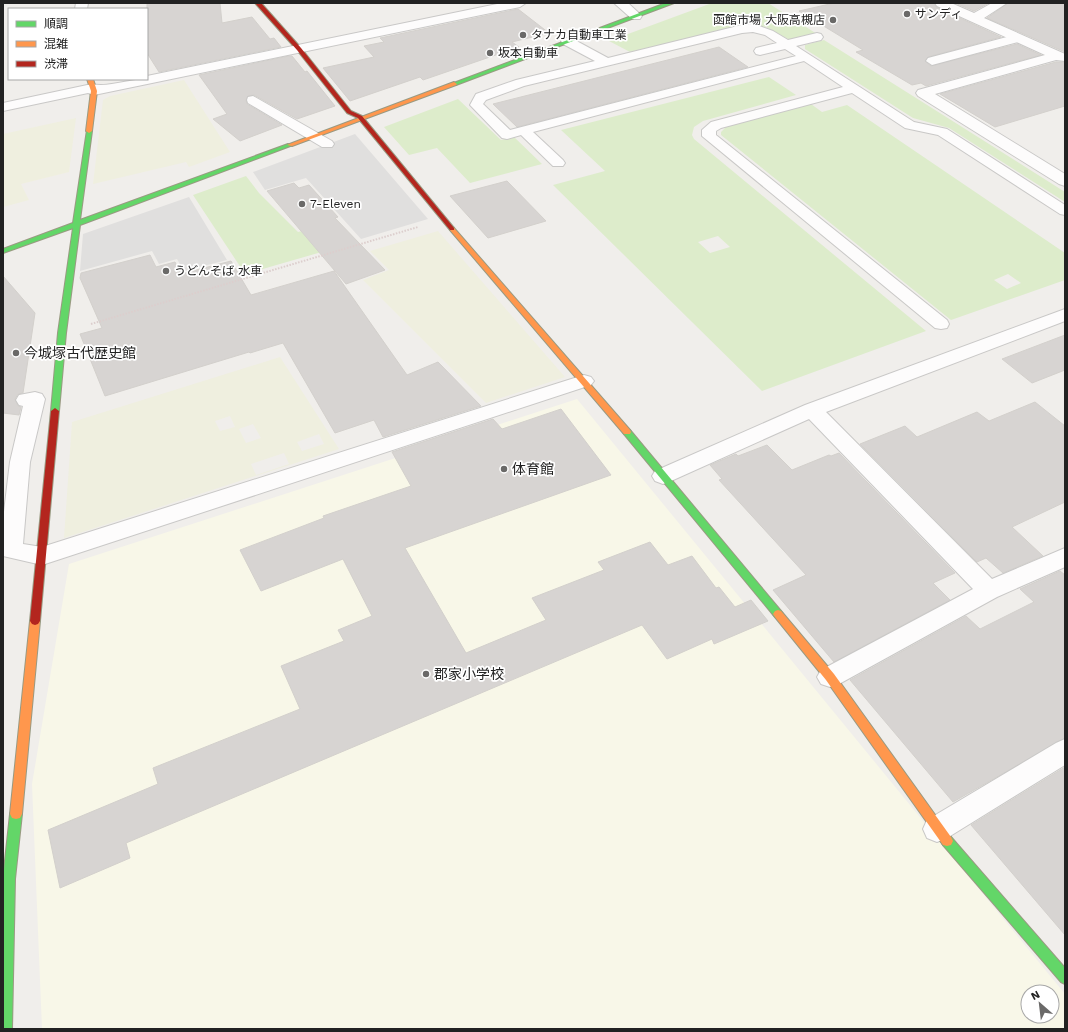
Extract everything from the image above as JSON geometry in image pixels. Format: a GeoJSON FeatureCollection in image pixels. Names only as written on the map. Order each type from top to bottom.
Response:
{"type":"FeatureCollection","features":[{"type":"Feature","properties":{"kind":"street"},"geometry":{"type":"LineString","coordinates":[[258,3],[299,49],[349,112],[360,118],[444,220],[584,381],[830,677],[937,830],[1065,978]]}},
{"type":"Feature","properties":{"kind":"street"},"geometry":{"type":"LineString","coordinates":[[452,3],[465,14]]}},
{"type":"Feature","properties":{"kind":"street"},"geometry":{"type":"LineString","coordinates":[[148,76],[299,49],[520,3]]}},
{"type":"Feature","properties":{"kind":"street"},"geometry":{"type":"LineString","coordinates":[[620,3],[636,16]]}},
{"type":"Feature","properties":{"kind":"street"},"geometry":{"type":"LineString","coordinates":[[3,251],[671,3]]}},
{"type":"Feature","properties":{"kind":"street"},"geometry":{"type":"LineString","coordinates":[[941,3],[1060,58]]}},
{"type":"Feature","properties":{"kind":"street"},"geometry":{"type":"LineString","coordinates":[[975,18],[1001,3]]}},
{"type":"Feature","properties":{"kind":"street"},"geometry":{"type":"LineString","coordinates":[[1060,58],[923,93],[1065,181]]}},
{"type":"Feature","properties":{"kind":"street"},"geometry":{"type":"LineString","coordinates":[[3,107],[92,86],[126,80]]}},
{"type":"Feature","properties":{"kind":"street"},"geometry":{"type":"LineString","coordinates":[[6,1029],[5,932],[9,879],[42,556],[62,333],[78,223],[92,86]]}},
{"type":"Feature","properties":{"kind":"street"},"geometry":{"type":"LineString","coordinates":[[663,476],[812,410],[1064,317]]}},
{"type":"Feature","properties":{"kind":"street"},"geometry":{"type":"LineString","coordinates":[[26,400],[35,399],[20,462],[11,550],[42,556],[584,381]]}},
{"type":"Feature","properties":{"kind":"street"},"geometry":{"type":"LineString","coordinates":[[812,410],[989,591]]}},
{"type":"Feature","properties":{"kind":"street"},"geometry":{"type":"LineString","coordinates":[[830,677],[989,591],[1065,557]]}},
{"type":"Feature","properties":{"kind":"street"},"geometry":{"type":"LineString","coordinates":[[937,830],[1065,751]]}},
{"type":"Feature","properties":{"kind":"lane"},"geometry":{"type":"LineString","coordinates":[[806,57],[507,134],[476,105],[481,98],[520,83],[747,28],[765,31],[855,88],[910,125],[942,132],[1065,211]]}},
{"type":"Feature","properties":{"kind":"lane"},"geometry":{"type":"LineString","coordinates":[[760,51],[817,37]]}},
{"type":"Feature","properties":{"kind":"lane"},"geometry":{"type":"LineString","coordinates":[[932,61],[1018,38]]}},
{"type":"Feature","properties":{"kind":"lane"},"geometry":{"type":"LineString","coordinates":[[567,41],[606,62]]}},
{"type":"Feature","properties":{"kind":"lane"},"geometry":{"type":"LineString","coordinates":[[855,88],[716,125],[709,130],[709,136],[941,324]]}},
{"type":"Feature","properties":{"kind":"lane"},"geometry":{"type":"LineString","coordinates":[[253,100],[311,136],[327,144]]}},
{"type":"Feature","properties":{"kind":"lane"},"geometry":{"type":"LineString","coordinates":[[524,130],[558,162]]}},
{"type":"Feature","properties":{"kind":"path"},"geometry":{"type":"LineString","coordinates":[[62,333],[444,220]]}},
{"type":"Feature","properties":{"kind":"shaded area"},"geometry":{"type":"Polygon","coordinates":[[[355,134],[428,219],[361,239],[306,178],[265,190],[253,172],[355,134]]]}},
{"type":"Feature","properties":{"kind":"shaded area"},"geometry":{"type":"Polygon","coordinates":[[[189,197],[227,260],[184,271],[177,259],[159,264],[152,251],[80,271],[83,234],[189,197]]]}},
{"type":"Feature","properties":{"kind":"shaded area","name":"郡家小学校"},"geometry":{"type":"Polygon","coordinates":[[[577,399],[1057,984],[1020,984],[1020,1024],[1060,1024],[1060,988],[1065,994],[1065,1029],[42,1029],[32,784],[69,564],[577,399]]]}},
{"type":"Feature","properties":{"kind":"green space"},"geometry":{"type":"Polygon","coordinates":[[[712,3],[768,3],[817,34],[796,39],[788,39],[766,27],[745,25],[630,52],[609,41],[712,3]]]}},
{"type":"Feature","properties":{"kind":"green space"},"geometry":{"type":"Polygon","coordinates":[[[824,40],[1065,192],[1065,202],[949,128],[913,118],[805,49],[805,45],[824,40]]]}},
{"type":"Feature","properties":{"kind":"green space"},"geometry":{"type":"Polygon","coordinates":[[[769,77],[796,95],[703,121],[694,127],[692,135],[694,139],[926,331],[762,391],[553,185],[605,171],[561,130],[769,77]],[[718,236],[698,242],[710,253],[730,247],[718,236]]]}},
{"type":"Feature","properties":{"kind":"green space"},"geometry":{"type":"Polygon","coordinates":[[[184,80],[230,152],[189,167],[186,162],[93,184],[103,100],[110,96],[184,80]]]}},
{"type":"Feature","properties":{"kind":"green space"},"geometry":{"type":"Polygon","coordinates":[[[458,99],[501,140],[514,137],[542,164],[470,183],[437,148],[409,155],[384,127],[458,99]]]}},
{"type":"Feature","properties":{"kind":"green space"},"geometry":{"type":"Polygon","coordinates":[[[811,104],[822,112],[847,105],[1065,253],[1065,280],[951,320],[721,135],[721,132],[726,127],[811,104]],[[1008,274],[994,280],[1007,289],[1021,283],[1008,274]]]}},
{"type":"Feature","properties":{"kind":"green space"},"geometry":{"type":"Polygon","coordinates":[[[76,118],[69,172],[21,184],[29,200],[3,207],[3,134],[76,118]]]}},
{"type":"Feature","properties":{"kind":"green space"},"geometry":{"type":"Polygon","coordinates":[[[246,176],[259,193],[298,232],[337,222],[353,243],[245,274],[193,195],[246,176]]]}},
{"type":"Feature","properties":{"kind":"green space"},"geometry":{"type":"Polygon","coordinates":[[[438,231],[565,377],[486,403],[363,280],[389,270],[370,251],[438,231]]]}},
{"type":"Feature","properties":{"kind":"green space"},"geometry":{"type":"Polygon","coordinates":[[[280,357],[339,449],[64,538],[72,422],[280,357]],[[230,416],[215,421],[220,431],[235,427],[230,416]],[[253,424],[239,429],[246,443],[261,438],[253,424]],[[319,434],[297,442],[302,451],[324,444],[319,434]],[[284,453],[251,464],[256,475],[289,464],[284,453]]]}},
{"type":"Feature","properties":{"kind":"building"},"geometry":{"type":"Polygon","coordinates":[[[147,3],[220,3],[222,23],[252,17],[270,39],[274,38],[281,47],[159,72],[148,55],[147,3]]]}},
{"type":"Feature","properties":{"kind":"building"},"geometry":{"type":"Polygon","coordinates":[[[834,3],[934,3],[936,7],[1001,37],[928,57],[925,61],[931,66],[1017,44],[1041,55],[926,86],[921,83],[912,85],[856,52],[863,50],[799,11],[834,3]]]}},
{"type":"Feature","properties":{"kind":"building"},"geometry":{"type":"Polygon","coordinates":[[[955,3],[989,3],[974,11],[955,3]]]}},
{"type":"Feature","properties":{"kind":"building"},"geometry":{"type":"Polygon","coordinates":[[[1008,3],[1065,3],[1065,52],[987,18],[1008,3]]]}},
{"type":"Feature","properties":{"kind":"building"},"geometry":{"type":"Polygon","coordinates":[[[518,9],[549,33],[512,42],[519,47],[423,80],[420,77],[350,101],[323,68],[374,57],[364,46],[384,42],[380,38],[518,9]]]}},
{"type":"Feature","properties":{"kind":"building"},"geometry":{"type":"Polygon","coordinates":[[[719,47],[748,67],[517,127],[493,104],[719,47]]]}},
{"type":"Feature","properties":{"kind":"building"},"geometry":{"type":"Polygon","coordinates":[[[292,56],[305,72],[307,71],[335,106],[297,119],[254,95],[248,96],[246,100],[247,104],[282,125],[240,141],[213,119],[227,114],[199,75],[292,56]]]}},
{"type":"Feature","properties":{"kind":"building"},"geometry":{"type":"Polygon","coordinates":[[[1056,62],[1065,62],[1065,106],[995,127],[940,94],[1056,62]]]}},
{"type":"Feature","properties":{"kind":"building"},"geometry":{"type":"Polygon","coordinates":[[[507,181],[546,221],[488,238],[450,196],[507,181]]]}},
{"type":"Feature","properties":{"kind":"building"},"geometry":{"type":"Polygon","coordinates":[[[294,183],[299,188],[309,185],[338,217],[335,218],[385,270],[346,284],[267,191],[294,183]]]}},
{"type":"Feature","properties":{"kind":"building"},"geometry":{"type":"Polygon","coordinates":[[[150,255],[156,267],[175,262],[181,274],[231,261],[251,295],[334,271],[407,375],[438,362],[481,406],[383,437],[374,420],[335,433],[283,343],[105,396],[80,334],[102,328],[80,278],[81,273],[150,255]]]}},
{"type":"Feature","properties":{"kind":"building","name":"今城塚古代歴史館"},"geometry":{"type":"Polygon","coordinates":[[[3,276],[35,313],[23,393],[18,394],[15,399],[18,406],[21,407],[19,415],[3,413],[3,276]]]}},
{"type":"Feature","properties":{"kind":"building"},"geometry":{"type":"Polygon","coordinates":[[[1065,335],[1065,370],[1032,383],[1002,359],[1065,335]]]}},
{"type":"Feature","properties":{"kind":"building"},"geometry":{"type":"Polygon","coordinates":[[[1035,402],[1065,426],[1065,502],[1012,527],[1043,556],[1003,573],[986,558],[977,562],[860,444],[905,426],[917,437],[977,412],[989,421],[1035,402]]]}},
{"type":"Feature","properties":{"kind":"building"},"geometry":{"type":"Polygon","coordinates":[[[561,409],[611,475],[405,548],[466,653],[546,620],[532,598],[604,570],[598,562],[650,542],[668,565],[692,556],[716,588],[719,587],[735,607],[751,600],[768,621],[714,644],[712,639],[667,659],[642,625],[126,843],[130,858],[60,888],[48,830],[158,784],[153,768],[300,709],[281,666],[344,641],[338,630],[372,616],[343,559],[261,591],[240,550],[324,518],[323,516],[411,486],[392,452],[493,419],[502,429],[561,409]]]}},
{"type":"Feature","properties":{"kind":"building"},"geometry":{"type":"Polygon","coordinates":[[[767,445],[792,470],[829,455],[831,456],[839,453],[955,573],[933,583],[950,600],[834,662],[773,590],[806,575],[719,480],[722,479],[710,465],[736,454],[738,456],[767,445]]]}},
{"type":"Feature","properties":{"kind":"building"},"geometry":{"type":"Polygon","coordinates":[[[1060,571],[1065,575],[1065,738],[953,802],[850,680],[966,616],[980,629],[1034,602],[1020,589],[1060,571]]]}},
{"type":"Feature","properties":{"kind":"building"},"geometry":{"type":"Polygon","coordinates":[[[1065,767],[1065,935],[971,825],[1065,767]]]}},
{"type":"Feature","properties":{"kind":"traffic: fast"},"geometry":{"type":"LineString","coordinates":[[454,84],[671,3]]}},
{"type":"Feature","properties":{"kind":"traffic: fast"},"geometry":{"type":"LineString","coordinates":[[55,411],[62,333],[89,131]]}},
{"type":"Feature","properties":{"kind":"traffic: fast"},"geometry":{"type":"LineString","coordinates":[[3,251],[290,145]]}},
{"type":"Feature","properties":{"kind":"traffic: fast"},"geometry":{"type":"LineString","coordinates":[[627,432],[778,614]]}},
{"type":"Feature","properties":{"kind":"traffic: fast"},"geometry":{"type":"LineString","coordinates":[[6,1029],[9,879],[16,814]]}},
{"type":"Feature","properties":{"kind":"traffic: fast"},"geometry":{"type":"LineString","coordinates":[[947,841],[1065,978]]}},
{"type":"Feature","properties":{"kind":"traffic: slow"},"geometry":{"type":"LineString","coordinates":[[89,131],[94,91],[90,80]]}},
{"type":"Feature","properties":{"kind":"traffic: slow"},"geometry":{"type":"LineString","coordinates":[[290,145],[454,84]]}},
{"type":"Feature","properties":{"kind":"traffic: slow"},"geometry":{"type":"LineString","coordinates":[[452,229],[627,432]]}},
{"type":"Feature","properties":{"kind":"traffic: slow"},"geometry":{"type":"LineString","coordinates":[[778,614],[830,677],[947,841]]}},
{"type":"Feature","properties":{"kind":"traffic: slow"},"geometry":{"type":"LineString","coordinates":[[16,814],[35,621]]}},
{"type":"Feature","properties":{"kind":"traffic: jam"},"geometry":{"type":"LineString","coordinates":[[258,3],[299,49],[349,112],[360,117],[452,229]]}},
{"type":"Feature","properties":{"kind":"traffic: jam"},"geometry":{"type":"LineString","coordinates":[[35,621],[55,411]]}},
{"type":"Feature","properties":{"kind":"place","name":"サンディ"},"geometry":{"type":"Point","coordinates":[907,14]}},
{"type":"Feature","properties":{"kind":"place","name":"函館市場 大阪高槻店"},"geometry":{"type":"Point","coordinates":[833,20]}},
{"type":"Feature","properties":{"kind":"place","name":"タナカ自動車工業"},"geometry":{"type":"Point","coordinates":[523,35]}},
{"type":"Feature","properties":{"kind":"place","name":"坂本自動車"},"geometry":{"type":"Point","coordinates":[490,53]}},
{"type":"Feature","properties":{"kind":"place","name":"7-Eleven"},"geometry":{"type":"Point","coordinates":[302,204]}},
{"type":"Feature","properties":{"kind":"place","name":"うどんそば 水車"},"geometry":{"type":"Point","coordinates":[166,271]}},
{"type":"Feature","properties":{"kind":"place","name":"今城塚古代歴史館"},"geometry":{"type":"Point","coordinates":[16,353]}},
{"type":"Feature","properties":{"kind":"place","name":"体育館"},"geometry":{"type":"Point","coordinates":[504,469]}},
{"type":"Feature","properties":{"kind":"place","name":"郡家小学校"},"geometry":{"type":"Point","coordinates":[426,674]}}]}
